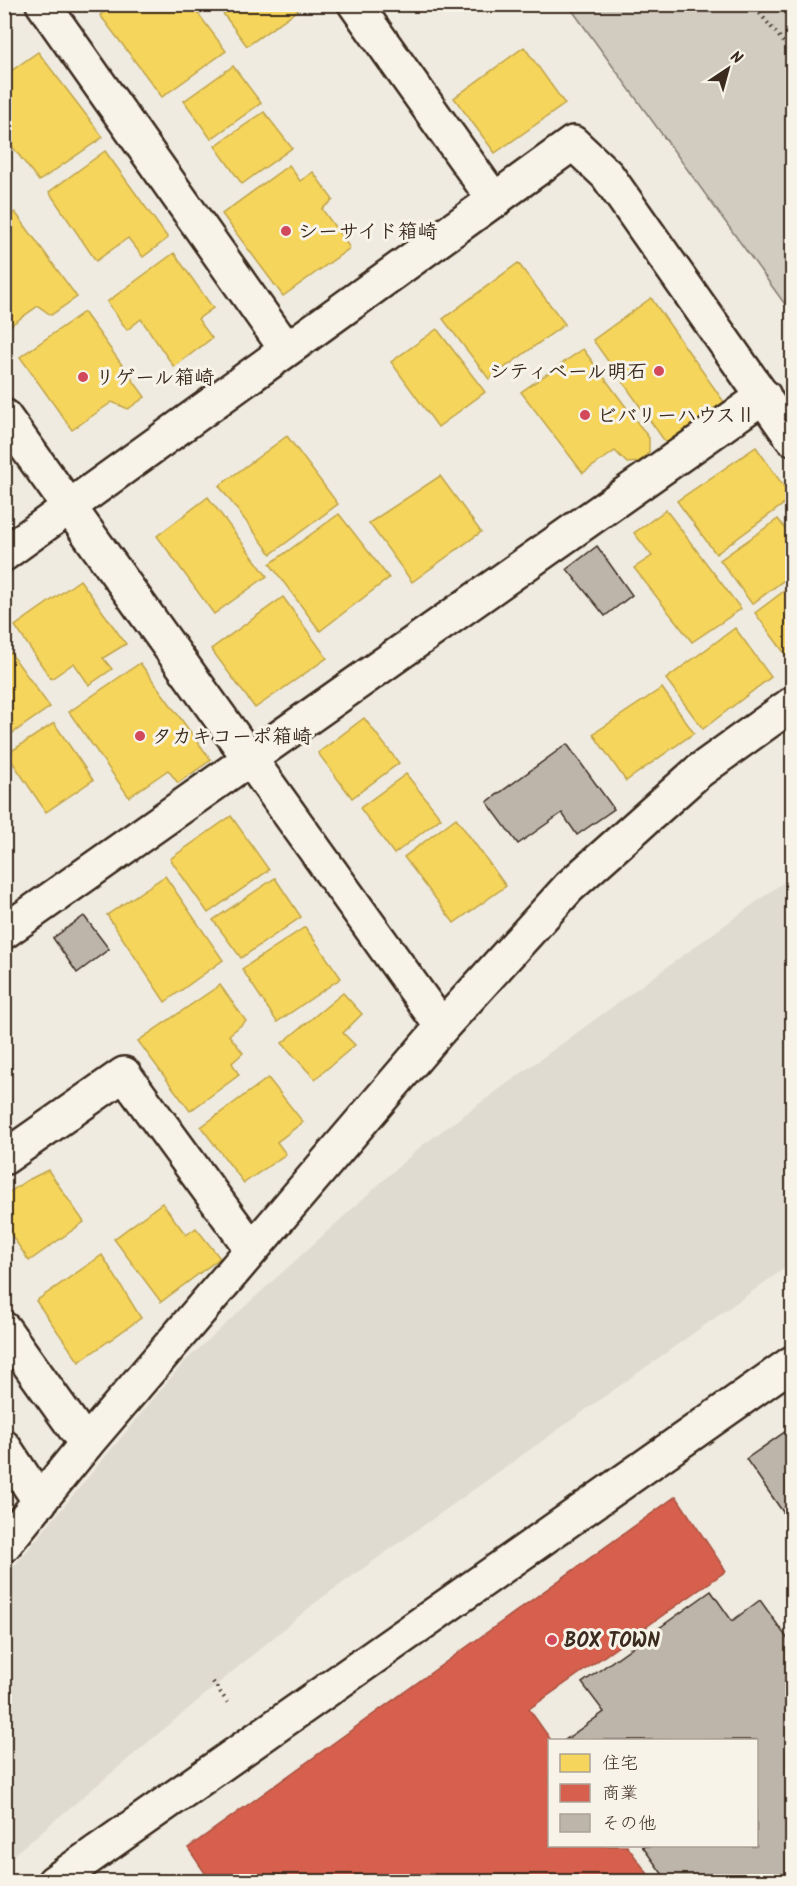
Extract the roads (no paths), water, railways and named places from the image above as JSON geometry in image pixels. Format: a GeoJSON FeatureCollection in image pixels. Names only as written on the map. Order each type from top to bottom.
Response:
{"type":"FeatureCollection","features":[{"type":"Feature","properties":{"kind":"street"},"geometry":{"type":"LineString","coordinates":[[43,4],[286,349]]}},
{"type":"Feature","properties":{"kind":"street"},"geometry":{"type":"LineString","coordinates":[[355,4],[495,201]]}},
{"type":"Feature","properties":{"kind":"street"},"geometry":{"type":"LineString","coordinates":[[4,554],[573,143],[607,175],[792,438]]}},
{"type":"Feature","properties":{"kind":"street"},"geometry":{"type":"LineString","coordinates":[[4,932],[764,396]]}},
{"type":"Feature","properties":{"kind":"street"},"geometry":{"type":"LineString","coordinates":[[4,416],[442,1027]]}},
{"type":"Feature","properties":{"kind":"street"},"geometry":{"type":"LineString","coordinates":[[4,1545],[86,1444],[442,1027],[569,887],[699,771],[792,704]]}},
{"type":"Feature","properties":{"kind":"street"},"geometry":{"type":"LineString","coordinates":[[4,1158],[124,1074],[252,1249]]}},
{"type":"Feature","properties":{"kind":"street"},"geometry":{"type":"LineString","coordinates":[[4,1329],[86,1444]]}},
{"type":"Feature","properties":{"kind":"street"},"geometry":{"type":"LineString","coordinates":[[54,1881],[792,1363]]}},
{"type":"Feature","properties":{"kind":"street"},"geometry":{"type":"LineString","coordinates":[[4,1447],[40,1502]]}},
{"type":"Feature","properties":{"kind":"place","name":"シーサイド箱崎"},"geometry":{"type":"Point","coordinates":[286,231]}},
{"type":"Feature","properties":{"kind":"place","name":"シティベール明石"},"geometry":{"type":"Point","coordinates":[659,371]}},
{"type":"Feature","properties":{"kind":"place","name":"リゲール箱崎"},"geometry":{"type":"Point","coordinates":[83,377]}},
{"type":"Feature","properties":{"kind":"place","name":"ビバリーハウスⅡ"},"geometry":{"type":"Point","coordinates":[585,415]}},
{"type":"Feature","properties":{"kind":"place","name":"タカキコーポ箱崎"},"geometry":{"type":"Point","coordinates":[140,736]}},
{"type":"Feature","properties":{"kind":"place","name":"BOX TOWN"},"geometry":{"type":"Point","coordinates":[552,1640]}}]}
